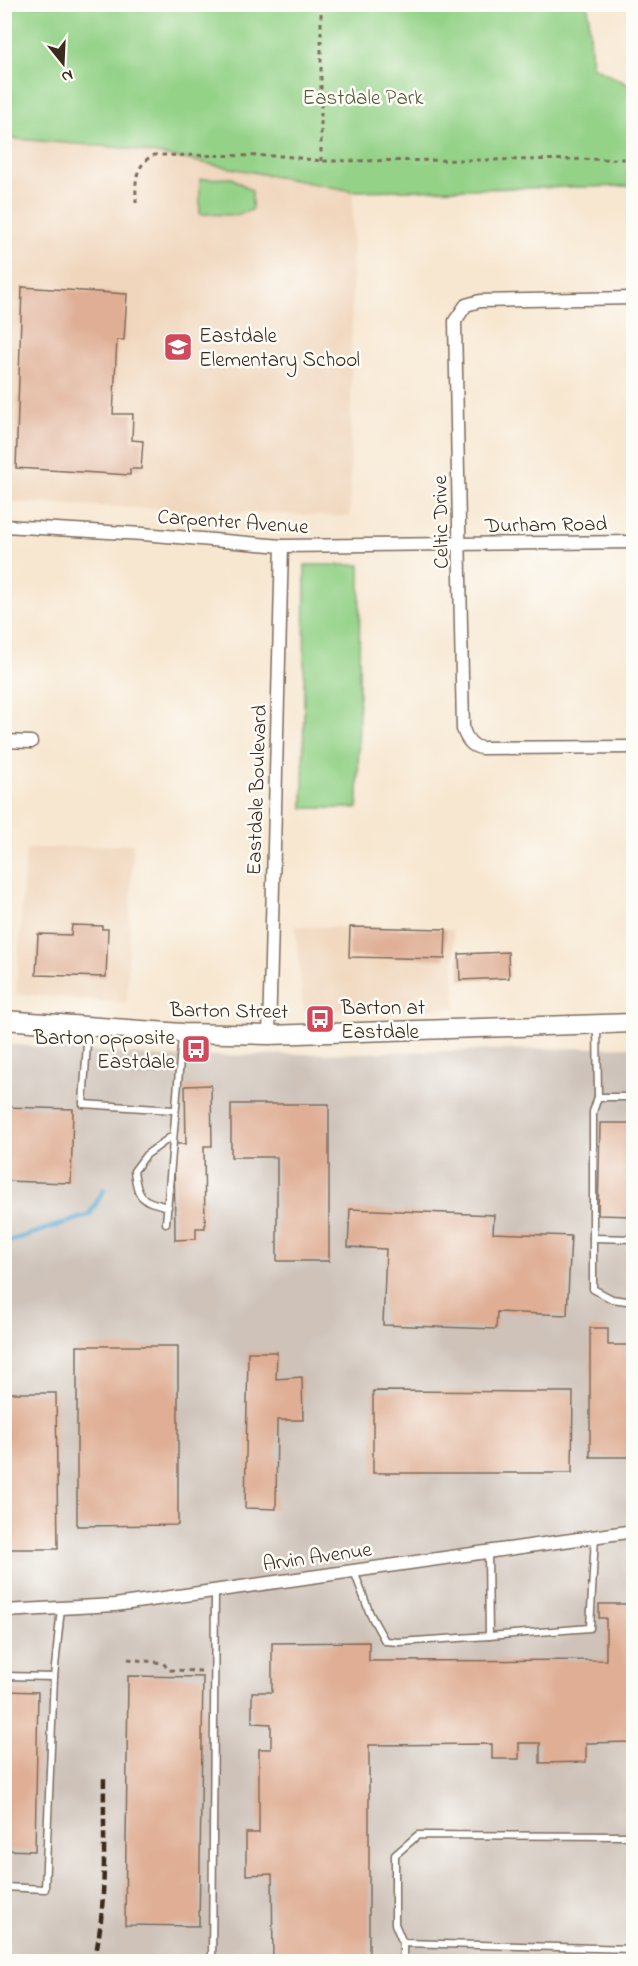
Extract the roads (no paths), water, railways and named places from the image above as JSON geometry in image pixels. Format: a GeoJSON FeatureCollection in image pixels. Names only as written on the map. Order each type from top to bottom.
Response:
{"type":"FeatureCollection","features":[{"type":"Feature","properties":{"kind":"main road","name":"Barton Street"},"geometry":{"type":"LineString","coordinates":[[4,1020],[182,1033],[269,1035],[633,1023]]}},
{"type":"Feature","properties":{"kind":"street","name":"Celtic Drive"},"geometry":{"type":"LineString","coordinates":[[633,298],[480,301],[466,305],[455,321],[463,729],[470,742],[482,748],[633,747]]}},
{"type":"Feature","properties":{"kind":"street","name":"Carpenter Avenue"},"geometry":{"type":"LineString","coordinates":[[4,526],[142,534],[282,546],[460,544]]}},
{"type":"Feature","properties":{"kind":"street","name":"Durham Road"},"geometry":{"type":"LineString","coordinates":[[460,544],[633,542]]}},
{"type":"Feature","properties":{"kind":"street","name":"Eastdale Boulevard"},"geometry":{"type":"LineString","coordinates":[[269,1035],[282,546]]}},
{"type":"Feature","properties":{"kind":"street"},"geometry":{"type":"LineString","coordinates":[[4,741],[31,742]]}},
{"type":"Feature","properties":{"kind":"street","name":"Arvin Avenue"},"geometry":{"type":"LineString","coordinates":[[4,1611],[115,1605],[633,1531]]}},
{"type":"Feature","properties":{"kind":"lane"},"geometry":{"type":"LineString","coordinates":[[597,1025],[598,1096],[593,1113],[593,1289],[612,1299],[633,1302]]}},
{"type":"Feature","properties":{"kind":"lane"},"geometry":{"type":"LineString","coordinates":[[88,1026],[83,1104],[173,1110]]}},
{"type":"Feature","properties":{"kind":"lane"},"geometry":{"type":"LineString","coordinates":[[166,1223],[173,1110],[182,1033]]}},
{"type":"Feature","properties":{"kind":"lane"},"geometry":{"type":"LineString","coordinates":[[598,1096],[633,1096]]}},
{"type":"Feature","properties":{"kind":"lane"},"geometry":{"type":"LineString","coordinates":[[168,1207],[145,1201],[137,1193],[134,1171],[146,1155],[172,1136]]}},
{"type":"Feature","properties":{"kind":"lane"},"geometry":{"type":"LineString","coordinates":[[593,1238],[633,1239]]}},
{"type":"Feature","properties":{"kind":"lane"},"geometry":{"type":"LineString","coordinates":[[354,1571],[370,1614],[385,1641],[399,1642],[590,1628],[595,1537]]}},
{"type":"Feature","properties":{"kind":"lane"},"geometry":{"type":"LineString","coordinates":[[488,1552],[489,1636]]}},
{"type":"Feature","properties":{"kind":"lane"},"geometry":{"type":"LineString","coordinates":[[212,1962],[215,1590]]}},
{"type":"Feature","properties":{"kind":"lane"},"geometry":{"type":"LineString","coordinates":[[4,1887],[45,1889],[54,1677],[61,1608]]}},
{"type":"Feature","properties":{"kind":"lane"},"geometry":{"type":"LineString","coordinates":[[4,1676],[54,1677]]}},
{"type":"Feature","properties":{"kind":"lane"},"geometry":{"type":"LineString","coordinates":[[403,1962],[403,1943],[395,1924],[395,1855],[418,1835],[633,1836]]}},
{"type":"Feature","properties":{"kind":"lane"},"geometry":{"type":"LineString","coordinates":[[403,1943],[633,1949]]}},
{"type":"Feature","properties":{"kind":"waterway"},"geometry":{"type":"LineString","coordinates":[[4,1243],[89,1215],[104,1190]]}},
{"type":"Feature","properties":{"kind":"railway"},"geometry":{"type":"LineString","coordinates":[[94,1962],[103,1893],[104,1776]]}},
{"type":"Feature","properties":{"kind":"place","name":"Eastdale Elementary School"},"geometry":{"type":"Point","coordinates":[178,347]}},
{"type":"Feature","properties":{"kind":"place","name":"Barton at Eastdale"},"geometry":{"type":"Point","coordinates":[320,1019]}},
{"type":"Feature","properties":{"kind":"place","name":"Barton opposite Eastdale"},"geometry":{"type":"Point","coordinates":[196,1049]}},
{"type":"Feature","properties":{"kind":"park label","name":"Eastdale Park"},"geometry":{"type":"Point","coordinates":[363,97]}}]}
